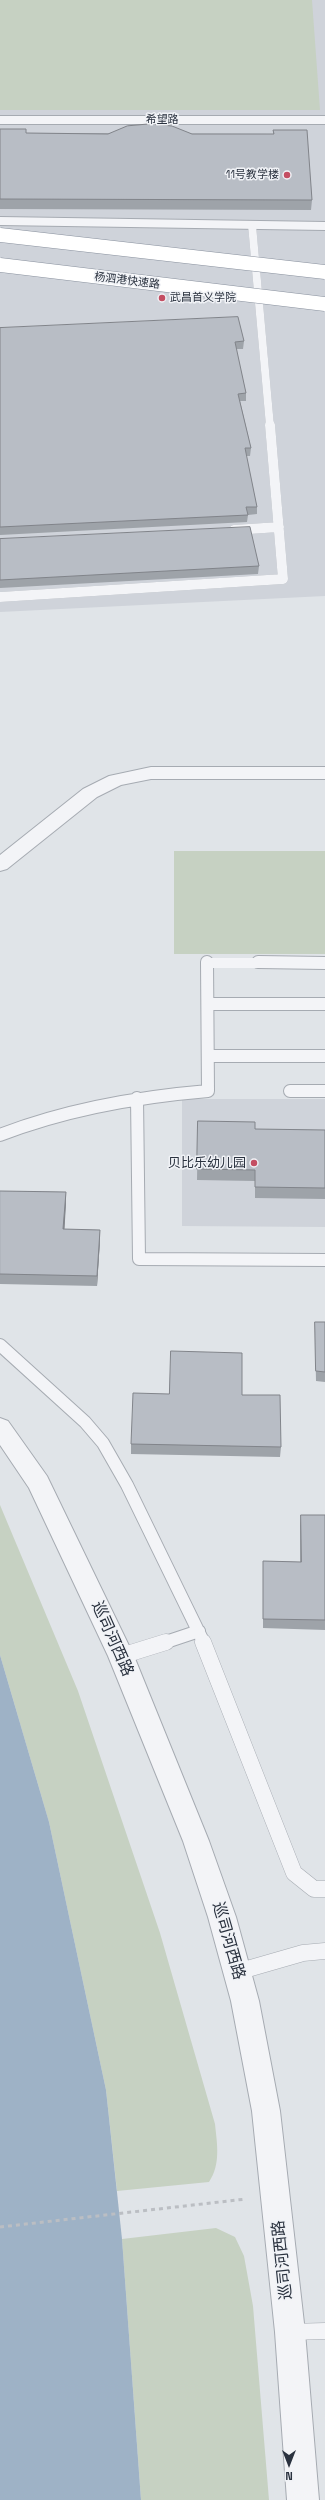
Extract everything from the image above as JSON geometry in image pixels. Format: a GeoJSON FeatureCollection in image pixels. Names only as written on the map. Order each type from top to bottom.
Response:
{"type":"FeatureCollection","features":[{"type":"Feature","properties":{"kind":"highway"},"geometry":{"type":"LineString","coordinates":[[0,235],[325,272]]}},
{"type":"Feature","properties":{"kind":"highway","name":"杨泗港快速路"},"geometry":{"type":"LineString","coordinates":[[0,265],[325,304]]}},
{"type":"Feature","properties":{"kind":"street","name":"希望路"},"geometry":{"type":"LineString","coordinates":[[0,120],[325,120]]}},
{"type":"Feature","properties":{"kind":"street"},"geometry":{"type":"LineString","coordinates":[[0,221],[325,226]]}},
{"type":"Feature","properties":{"kind":"street"},"geometry":{"type":"LineString","coordinates":[[0,865],[90,792],[116,780],[151,773],[325,773]]}},
{"type":"Feature","properties":{"kind":"street","name":"巡司河西路"},"geometry":{"type":"LineString","coordinates":[[0,1427],[39,1483],[121,1656],[196,1841],[222,1917],[237,1972],[258,2063],[277,2196],[290,2332],[303,2500]]}},
{"type":"Feature","properties":{"kind":"lane"},"geometry":{"type":"LineString","coordinates":[[0,597],[283,579],[252,225]]}},
{"type":"Feature","properties":{"kind":"lane"},"geometry":{"type":"LineString","coordinates":[[223,530],[279,528]]}},
{"type":"Feature","properties":{"kind":"lane"},"geometry":{"type":"LineString","coordinates":[[0,1135],[50,1118],[137,1098],[208,1091],[207,962],[325,963]]}},
{"type":"Feature","properties":{"kind":"lane"},"geometry":{"type":"LineString","coordinates":[[208,1004],[325,1004]]}},
{"type":"Feature","properties":{"kind":"lane"},"geometry":{"type":"LineString","coordinates":[[208,1056],[325,1056]]}},
{"type":"Feature","properties":{"kind":"lane"},"geometry":{"type":"LineString","coordinates":[[290,1091],[325,1091]]}},
{"type":"Feature","properties":{"kind":"lane"},"geometry":{"type":"LineString","coordinates":[[137,1098],[138,1259],[325,1260]]}},
{"type":"Feature","properties":{"kind":"lane"},"geometry":{"type":"LineString","coordinates":[[0,1345],[85,1422],[103,1443],[127,1485],[199,1631],[294,1873],[314,1889],[325,1889]]}},
{"type":"Feature","properties":{"kind":"lane"},"geometry":{"type":"LineString","coordinates":[[121,1656],[199,1631]]}},
{"type":"Feature","properties":{"kind":"lane"},"geometry":{"type":"LineString","coordinates":[[237,1972],[303,1953],[325,1951]]}},
{"type":"Feature","properties":{"kind":"lane"},"geometry":{"type":"LineString","coordinates":[[290,2332],[325,2331]]}},
{"type":"Feature","properties":{"kind":"path"},"geometry":{"type":"LineString","coordinates":[[0,2228],[277,2196]]}},
{"type":"Feature","properties":{"kind":"shaded area","name":"武昌首义学院"},"geometry":{"type":"Polygon","coordinates":[[[0,0],[325,0],[325,596],[0,612],[0,0]]]}},
{"type":"Feature","properties":{"kind":"shaded area","name":"贝比乐幼儿园"},"geometry":{"type":"Polygon","coordinates":[[[182,1099],[325,1099],[325,1227],[182,1226],[182,1099]]]}},
{"type":"Feature","properties":{"kind":"green space"},"geometry":{"type":"Polygon","coordinates":[[[0,0],[312,0],[320,110],[0,110],[0,0]]]}},
{"type":"Feature","properties":{"kind":"green space"},"geometry":{"type":"Polygon","coordinates":[[[174,851],[325,851],[325,954],[174,954],[174,851]]]}},
{"type":"Feature","properties":{"kind":"green space"},"geometry":{"type":"Polygon","coordinates":[[[0,1505],[78,1691],[160,1933],[215,2124],[217,2161],[213,2175],[209,2182],[117,2191],[106,2090],[49,1822],[0,1655],[0,1505]]]}},
{"type":"Feature","properties":{"kind":"green space"},"geometry":{"type":"Polygon","coordinates":[[[216,2228],[235,2237],[244,2256],[253,2306],[269,2500],[141,2500],[122,2239],[216,2228]]]}},
{"type":"Feature","properties":{"kind":"water"},"geometry":{"type":"Polygon","coordinates":[[[0,1655],[49,1822],[106,2090],[122,2239],[141,2500],[0,2500],[0,1655]]]}},
{"type":"Feature","properties":{"kind":"building"},"geometry":{"type":"Polygon","coordinates":[[[149,124],[172,126],[192,134],[274,134],[273,130],[307,130],[312,200],[0,199],[0,129],[26,129],[26,133],[108,134],[127,126],[149,124]]]}},
{"type":"Feature","properties":{"kind":"building"},"geometry":{"type":"Polygon","coordinates":[[[238,317],[244,341],[235,342],[246,393],[238,394],[251,448],[245,448],[257,507],[246,507],[248,515],[0,527],[0,328],[238,317]]]}},
{"type":"Feature","properties":{"kind":"building"},"geometry":{"type":"Polygon","coordinates":[[[250,527],[259,566],[0,580],[0,539],[250,527]]]}},
{"type":"Feature","properties":{"kind":"building"},"geometry":{"type":"Polygon","coordinates":[[[198,1121],[255,1122],[255,1129],[325,1130],[325,1188],[255,1187],[255,1170],[197,1169],[198,1121]]]}},
{"type":"Feature","properties":{"kind":"building"},"geometry":{"type":"Polygon","coordinates":[[[0,1191],[66,1192],[63,1229],[100,1230],[97,1276],[0,1274],[0,1191]]]}},
{"type":"Feature","properties":{"kind":"building"},"geometry":{"type":"Polygon","coordinates":[[[315,1322],[325,1322],[325,1372],[316,1371],[315,1322]]]}},
{"type":"Feature","properties":{"kind":"building"},"geometry":{"type":"Polygon","coordinates":[[[171,1351],[242,1353],[242,1395],[280,1395],[281,1447],[131,1444],[133,1393],[169,1394],[171,1351]]]}},
{"type":"Feature","properties":{"kind":"building"},"geometry":{"type":"Polygon","coordinates":[[[301,1515],[325,1515],[325,1620],[263,1619],[263,1561],[301,1562],[301,1515]]]}},
{"type":"Feature","properties":{"kind":"place","name":"11号教学楼"},"geometry":{"type":"Point","coordinates":[287,175]}},
{"type":"Feature","properties":{"kind":"place","name":"武昌首义学院"},"geometry":{"type":"Point","coordinates":[162,298]}},
{"type":"Feature","properties":{"kind":"place","name":"贝比乐幼儿园"},"geometry":{"type":"Point","coordinates":[254,1163]}}]}
